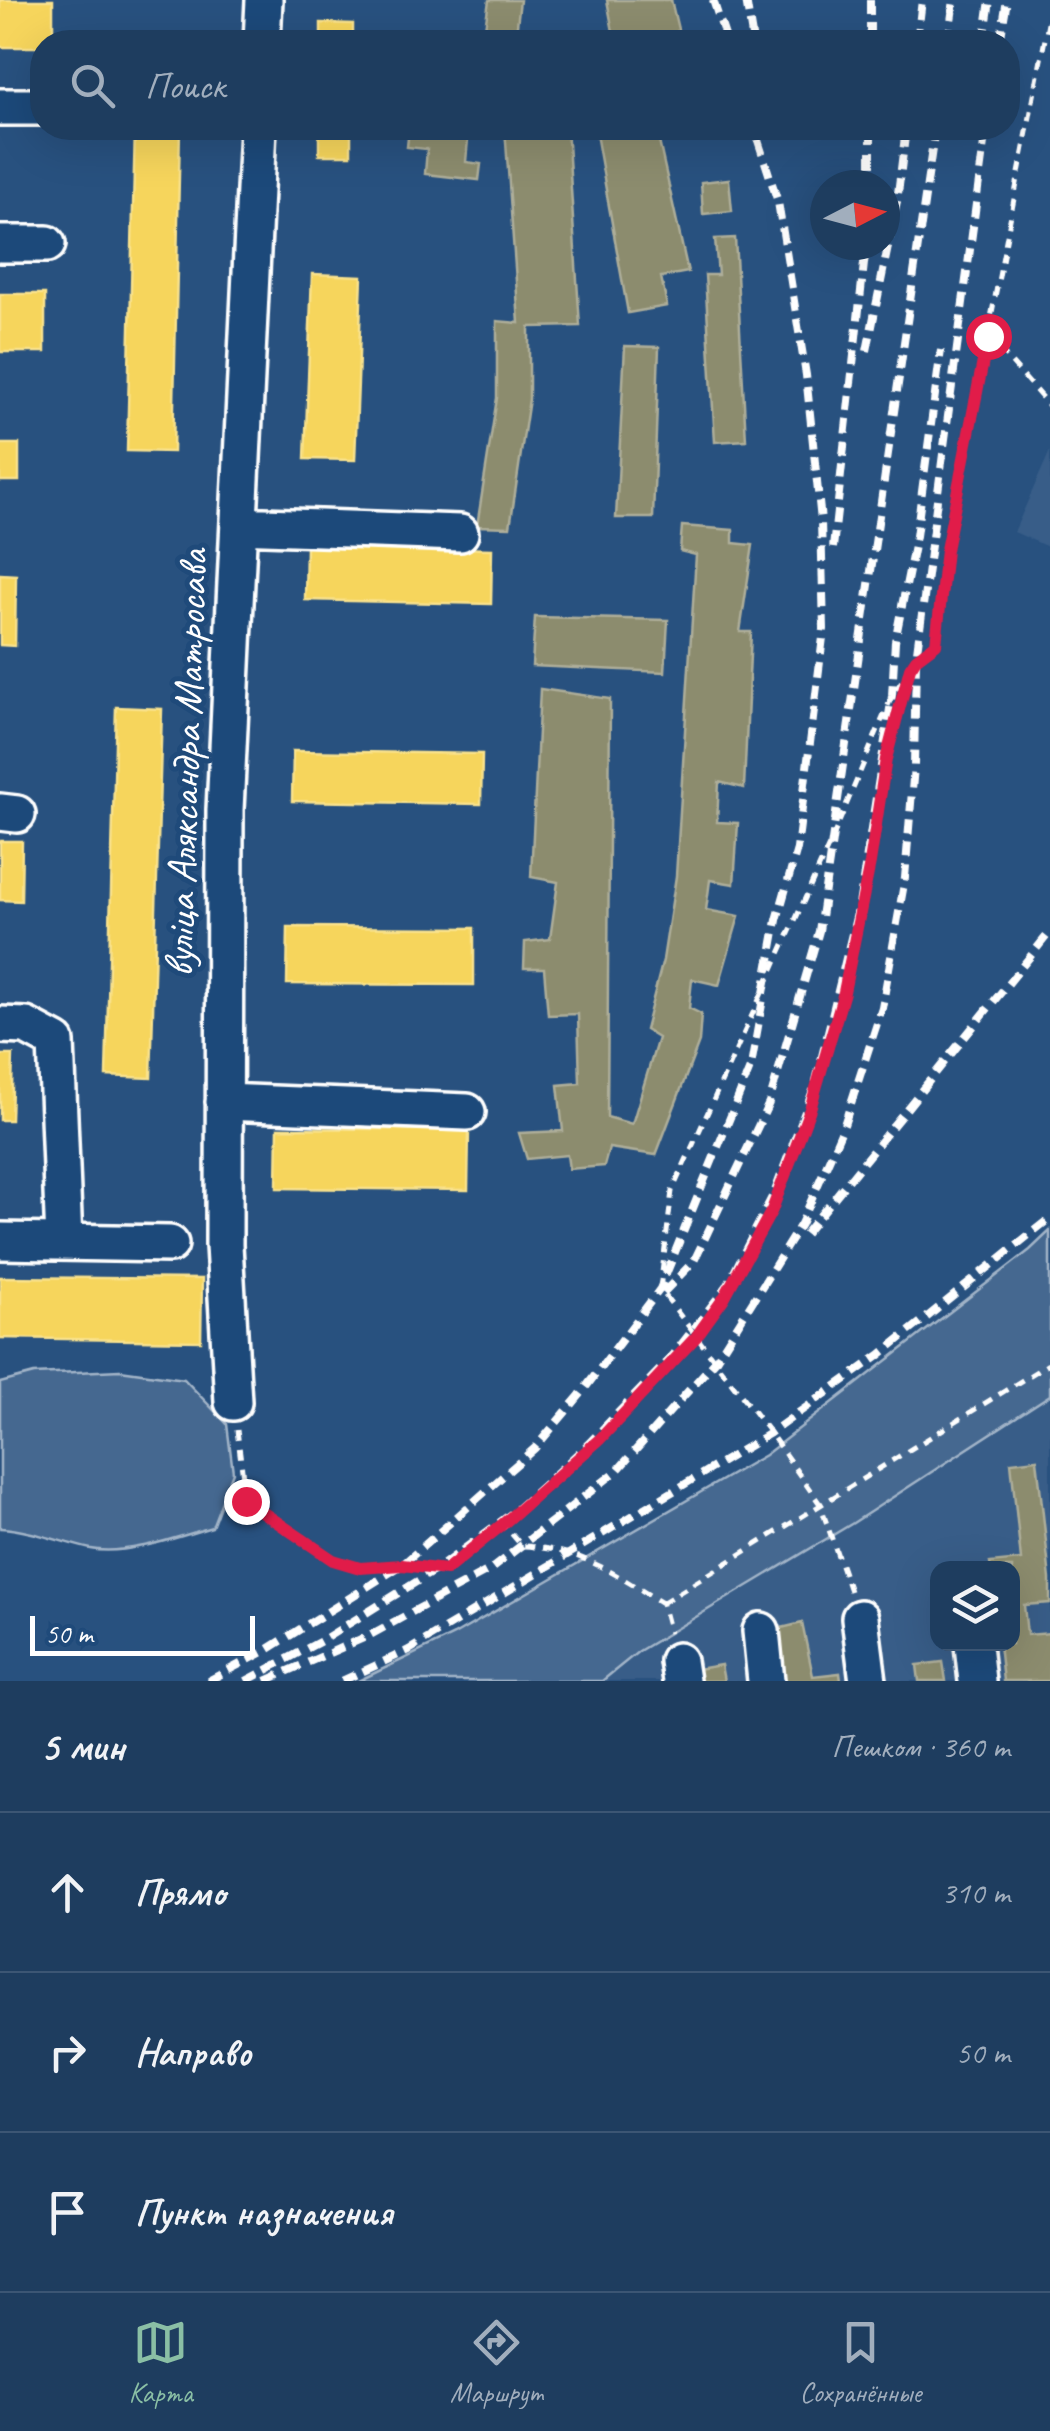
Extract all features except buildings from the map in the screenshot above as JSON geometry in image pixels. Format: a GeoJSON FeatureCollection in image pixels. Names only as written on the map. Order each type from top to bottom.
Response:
{"type":"FeatureCollection","features":[{"type":"Feature","properties":{"kind":"street"},"geometry":{"type":"LineString","coordinates":[[263,30],[264,0]]}},
{"type":"Feature","properties":{"kind":"street"},"geometry":{"type":"LineString","coordinates":[[0,107],[30,107]]}},
{"type":"Feature","properties":{"kind":"street","name":"вуліца Аляксандра Матросава"},"geometry":{"type":"LineString","coordinates":[[233,1402],[224,1245],[225,810],[257,140]]}},
{"type":"Feature","properties":{"kind":"street"},"geometry":{"type":"LineString","coordinates":[[0,244],[48,244]]}},
{"type":"Feature","properties":{"kind":"street"},"geometry":{"type":"LineString","coordinates":[[238,525],[460,533]]}},
{"type":"Feature","properties":{"kind":"street"},"geometry":{"type":"LineString","coordinates":[[0,1025],[26,1026],[56,1042],[64,1242]]}},
{"type":"Feature","properties":{"kind":"street"},"geometry":{"type":"LineString","coordinates":[[224,1102],[467,1112]]}},
{"type":"Feature","properties":{"kind":"street"},"geometry":{"type":"LineString","coordinates":[[0,1240],[170,1244]]}},
{"type":"Feature","properties":{"kind":"street"},"geometry":{"type":"LineString","coordinates":[[860,1618],[868,1681]]}},
{"type":"Feature","properties":{"kind":"street"},"geometry":{"type":"LineString","coordinates":[[761,1631],[766,1681]]}},
{"type":"Feature","properties":{"kind":"street"},"geometry":{"type":"LineString","coordinates":[[974,1651],[978,1681]]}},
{"type":"Feature","properties":{"kind":"path"},"geometry":{"type":"LineString","coordinates":[[860,1618],[820,1504],[660,1289],[672,1191],[832,839],[892,696],[916,659],[936,644],[946,550],[1050,13]]}},
{"type":"Feature","properties":{"kind":"path"},"geometry":{"type":"LineString","coordinates":[[988,336],[1050,407]]}},
{"type":"Feature","properties":{"kind":"path"},"geometry":{"type":"LineString","coordinates":[[233,1402],[246,1501],[333,1560],[360,1568],[402,1565],[446,1570],[600,1439],[696,1337],[724,1298],[772,1210],[810,1109],[844,992],[886,759],[910,668]]}},
{"type":"Feature","properties":{"kind":"path"},"geometry":{"type":"LineString","coordinates":[[662,1603],[1050,1363]]}},
{"type":"Feature","properties":{"kind":"path"},"geometry":{"type":"LineString","coordinates":[[503,1524],[522,1546],[571,1553],[662,1603],[679,1671]]}},
{"type":"Feature","properties":{"kind":"shaded area"},"geometry":{"type":"Polygon","coordinates":[[[1050,451],[1050,548],[1014,532],[1050,451]]]}},
{"type":"Feature","properties":{"kind":"shaded area"},"geometry":{"type":"Polygon","coordinates":[[[1050,1231],[1050,1395],[853,1523],[639,1651],[602,1681],[358,1681],[454,1635],[765,1455],[1050,1231]]]}},
{"type":"Feature","properties":{"kind":"shaded area"},"geometry":{"type":"Polygon","coordinates":[[[120,1370],[184,1379],[227,1424],[233,1472],[212,1527],[119,1550],[91,1549],[0,1528],[0,1383],[34,1374],[120,1370]]]}},
{"type":"Feature","properties":{"kind":"shaded area"},"geometry":{"type":"Polygon","coordinates":[[[1050,1395],[1050,1681],[602,1681],[639,1651],[853,1523],[1050,1395]]]}},
{"type":"Feature","properties":{"kind":"railway"},"geometry":{"type":"LineString","coordinates":[[713,0],[723,30]]}},
{"type":"Feature","properties":{"kind":"railway"},"geometry":{"type":"LineString","coordinates":[[746,0],[751,30]]}},
{"type":"Feature","properties":{"kind":"railway"},"geometry":{"type":"LineString","coordinates":[[870,0],[870,30]]}},
{"type":"Feature","properties":{"kind":"railway"},"geometry":{"type":"LineString","coordinates":[[918,30],[922,0]]}},
{"type":"Feature","properties":{"kind":"railway"},"geometry":{"type":"LineString","coordinates":[[950,30],[954,0]]}},
{"type":"Feature","properties":{"kind":"railway"},"geometry":{"type":"LineString","coordinates":[[986,30],[990,0]]}},
{"type":"Feature","properties":{"kind":"railway"},"geometry":{"type":"LineString","coordinates":[[1002,30],[1007,0]]}},
{"type":"Feature","properties":{"kind":"railway"},"geometry":{"type":"LineString","coordinates":[[208,1681],[267,1650],[402,1565],[535,1448],[660,1289],[751,1066],[777,920],[797,849],[824,629],[821,521],[806,375],[778,202],[758,140]]}},
{"type":"Feature","properties":{"kind":"railway"},"geometry":{"type":"LineString","coordinates":[[871,140],[871,170]]}},
{"type":"Feature","properties":{"kind":"railway"},"geometry":{"type":"LineString","coordinates":[[867,351],[897,202],[905,140]]}},
{"type":"Feature","properties":{"kind":"railway"},"geometry":{"type":"LineString","coordinates":[[663,1293],[694,1261],[769,1103],[819,931],[933,140]]}},
{"type":"Feature","properties":{"kind":"railway"},"geometry":{"type":"LineString","coordinates":[[266,1681],[370,1635],[491,1569],[617,1471],[715,1361],[801,1224],[844,1125],[882,1008],[905,878],[914,766],[916,659],[984,140]]}},
{"type":"Feature","properties":{"kind":"railway"},"geometry":{"type":"LineString","coordinates":[[833,548],[864,260]]}},
{"type":"Feature","properties":{"kind":"railway"},"geometry":{"type":"LineString","coordinates":[[246,1681],[321,1641],[437,1569],[515,1511],[588,1444],[670,1359],[727,1286],[775,1191],[815,1085],[859,905],[941,350]]}},
{"type":"Feature","properties":{"kind":"railway"},"geometry":{"type":"LineString","coordinates":[[805,1234],[1050,932]]}},
{"type":"Feature","properties":{"kind":"railway"},"geometry":{"type":"LineString","coordinates":[[342,1681],[409,1650],[770,1433],[880,1355],[1050,1218]]}},
{"type":"Feature","properties":{"kind":"route"},"geometry":{"type":"LineString","coordinates":[[246,1501],[333,1560],[360,1568],[402,1565],[446,1570],[600,1439],[696,1337],[724,1298],[772,1210],[810,1109],[844,992],[886,759],[910,668],[936,644],[946,550],[988,336]]}}]}
